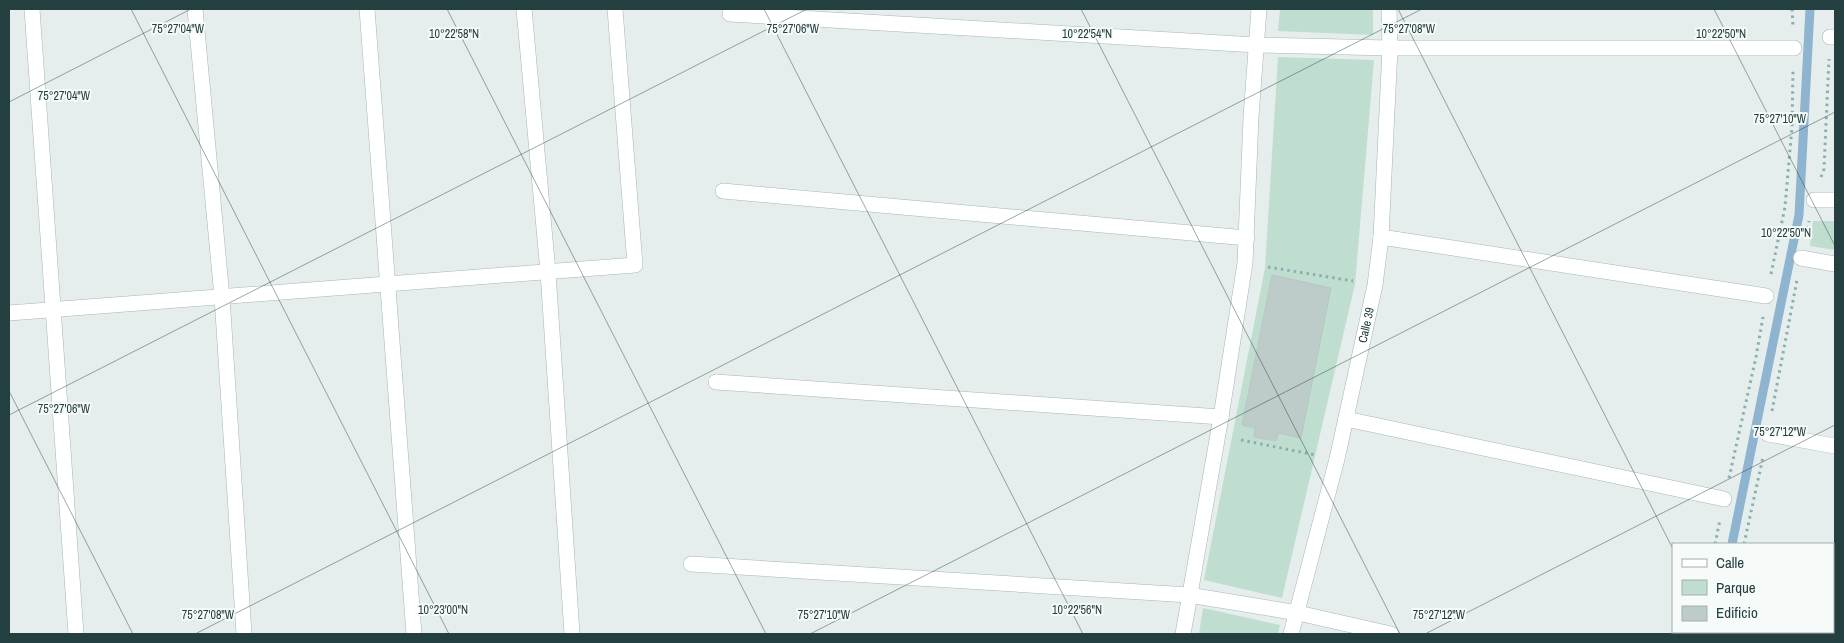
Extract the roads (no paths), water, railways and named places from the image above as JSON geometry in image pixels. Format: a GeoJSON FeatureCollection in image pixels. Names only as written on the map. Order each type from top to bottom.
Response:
{"type":"FeatureCollection","features":[{"type":"Feature","properties":{"kind":"street"},"geometry":{"type":"LineString","coordinates":[[32,9],[76,634]]}},
{"type":"Feature","properties":{"kind":"street"},"geometry":{"type":"LineString","coordinates":[[195,9],[222,297],[244,634]]}},
{"type":"Feature","properties":{"kind":"street"},"geometry":{"type":"LineString","coordinates":[[367,9],[414,634]]}},
{"type":"Feature","properties":{"kind":"street"},"geometry":{"type":"LineString","coordinates":[[524,9],[548,272],[572,634]]}},
{"type":"Feature","properties":{"kind":"street"},"geometry":{"type":"LineString","coordinates":[[9,313],[634,266],[615,9]]}},
{"type":"Feature","properties":{"kind":"street"},"geometry":{"type":"LineString","coordinates":[[1182,634],[1218,436],[1245,263],[1251,117],[1259,9]]}},
{"type":"Feature","properties":{"kind":"street","name":"Calle 39"},"geometry":{"type":"LineString","coordinates":[[1291,634],[1337,459],[1374,285],[1381,237],[1390,48],[1389,9]]}},
{"type":"Feature","properties":{"kind":"street"},"geometry":{"type":"LineString","coordinates":[[730,14],[1256,45],[1390,48],[1794,48]]}},
{"type":"Feature","properties":{"kind":"street"},"geometry":{"type":"LineString","coordinates":[[723,191],[1247,238]]}},
{"type":"Feature","properties":{"kind":"street"},"geometry":{"type":"LineString","coordinates":[[1814,200],[1835,200]]}},
{"type":"Feature","properties":{"kind":"street"},"geometry":{"type":"LineString","coordinates":[[1381,237],[1766,296]]}},
{"type":"Feature","properties":{"kind":"street"},"geometry":{"type":"LineString","coordinates":[[1801,258],[1835,264]]}},
{"type":"Feature","properties":{"kind":"street"},"geometry":{"type":"LineString","coordinates":[[716,382],[1221,417]]}},
{"type":"Feature","properties":{"kind":"street"},"geometry":{"type":"LineString","coordinates":[[1346,419],[1724,499]]}},
{"type":"Feature","properties":{"kind":"street"},"geometry":{"type":"LineString","coordinates":[[1768,434],[1835,446]]}},
{"type":"Feature","properties":{"kind":"street"},"geometry":{"type":"LineString","coordinates":[[691,564],[1189,595],[1298,613],[1391,634]]}},
{"type":"Feature","properties":{"kind":"waterway"},"geometry":{"type":"LineString","coordinates":[[1732,543],[1799,215],[1810,9]]}}]}
